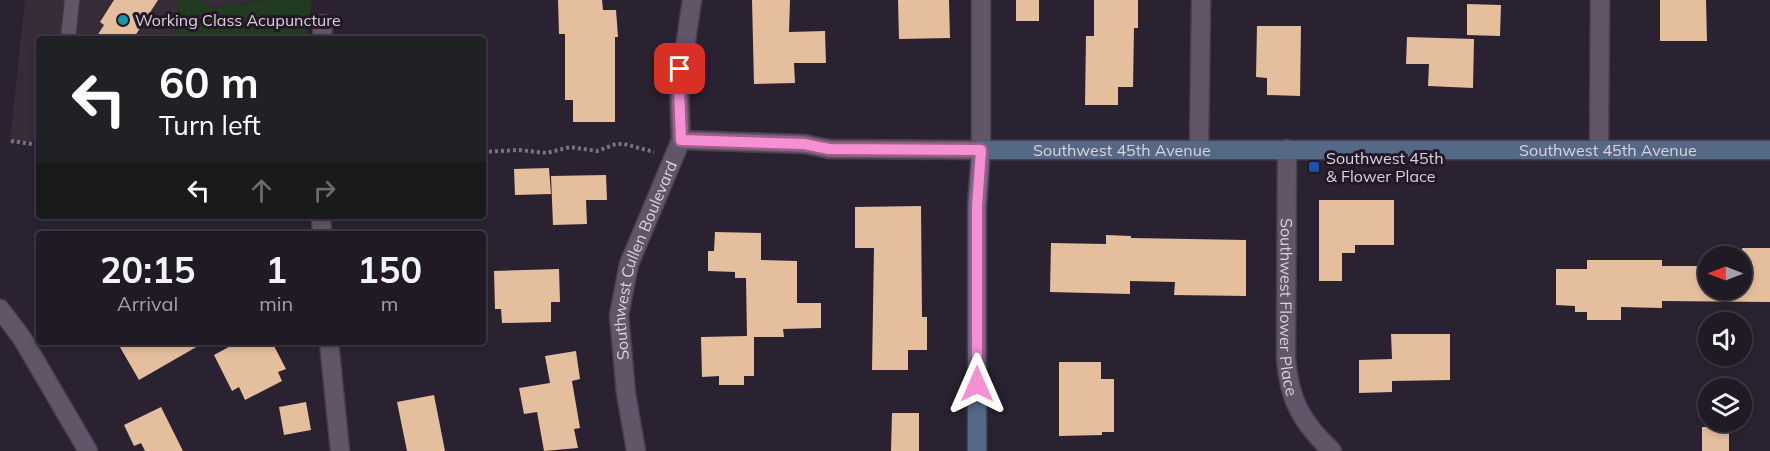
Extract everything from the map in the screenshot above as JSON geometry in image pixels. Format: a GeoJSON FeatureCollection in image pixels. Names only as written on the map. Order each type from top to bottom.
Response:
{"type":"FeatureCollection","features":[{"type":"Feature","properties":{"kind":"street","name":"Southwest Cullen Boulevard"},"geometry":{"type":"LineString","coordinates":[[636,451],[626,393],[619,315],[629,264],[681,140],[679,89],[692,0]]}},
{"type":"Feature","properties":{"kind":"street"},"geometry":{"type":"LineString","coordinates":[[977,451],[977,206],[981,150],[981,0]]}},
{"type":"Feature","properties":{"kind":"street"},"geometry":{"type":"LineString","coordinates":[[1199,149],[1202,0]]}},
{"type":"Feature","properties":{"kind":"street"},"geometry":{"type":"LineString","coordinates":[[1599,149],[1600,0]]}},
{"type":"Feature","properties":{"kind":"street","name":"Southwest 45th Avenue"},"geometry":{"type":"LineString","coordinates":[[681,140],[804,144],[829,149],[1770,150]]}},
{"type":"Feature","properties":{"kind":"street","name":"Southwest Flower Place"},"geometry":{"type":"LineString","coordinates":[[1287,149],[1286,358],[1288,381],[1293,398],[1304,420],[1314,435],[1332,451]]}},
{"type":"Feature","properties":{"kind":"street"},"geometry":{"type":"LineString","coordinates":[[0,309],[22,338],[88,451]]}},
{"type":"Feature","properties":{"kind":"street"},"geometry":{"type":"LineString","coordinates":[[329,345],[340,451]]}},
{"type":"Feature","properties":{"kind":"lane"},"geometry":{"type":"LineString","coordinates":[[68,36],[72,0]]}},
{"type":"Feature","properties":{"kind":"path"},"geometry":{"type":"LineString","coordinates":[[486,152],[519,150],[540,153],[570,147],[597,151],[616,144],[624,144],[660,153],[681,140]]}},
{"type":"Feature","properties":{"kind":"path"},"geometry":{"type":"LineString","coordinates":[[11,141],[36,145]]}},
{"type":"Feature","properties":{"kind":"shaded area"},"geometry":{"type":"Polygon","coordinates":[[[25,0],[178,0],[175,36],[36,36],[36,141],[10,142],[25,0]]]}},
{"type":"Feature","properties":{"kind":"shaded area"},"geometry":{"type":"Polygon","coordinates":[[[199,0],[261,0],[213,8],[199,0]]]}},
{"type":"Feature","properties":{"kind":"green space"},"geometry":{"type":"Polygon","coordinates":[[[178,0],[199,0],[213,8],[262,0],[312,0],[306,36],[175,36],[178,0]]]}},
{"type":"Feature","properties":{"kind":"building","name":"Working Class Acupuncture"},"geometry":{"type":"Polygon","coordinates":[[[114,0],[158,0],[135,36],[97,36],[104,25],[100,22],[114,0]]]}},
{"type":"Feature","properties":{"kind":"building"},"geometry":{"type":"Polygon","coordinates":[[[558,0],[602,0],[603,10],[616,10],[618,37],[615,37],[615,122],[573,122],[573,100],[565,100],[565,34],[559,34],[558,0]]]}},
{"type":"Feature","properties":{"kind":"building"},"geometry":{"type":"Polygon","coordinates":[[[752,0],[790,0],[789,32],[825,31],[826,63],[794,63],[795,83],[754,84],[752,0]]]}},
{"type":"Feature","properties":{"kind":"building"},"geometry":{"type":"Polygon","coordinates":[[[898,0],[949,0],[950,38],[899,39],[898,0]]]}},
{"type":"Feature","properties":{"kind":"building"},"geometry":{"type":"Polygon","coordinates":[[[1016,0],[1039,0],[1039,21],[1016,21],[1016,0]]]}},
{"type":"Feature","properties":{"kind":"building"},"geometry":{"type":"Polygon","coordinates":[[[1094,0],[1138,0],[1138,28],[1134,28],[1133,87],[1118,87],[1118,105],[1085,105],[1086,36],[1094,36],[1094,0]]]}},
{"type":"Feature","properties":{"kind":"building"},"geometry":{"type":"Polygon","coordinates":[[[1660,0],[1706,0],[1707,41],[1660,41],[1660,0]]]}},
{"type":"Feature","properties":{"kind":"building"},"geometry":{"type":"Polygon","coordinates":[[[1467,4],[1501,5],[1500,36],[1467,35],[1467,4]]]}},
{"type":"Feature","properties":{"kind":"building"},"geometry":{"type":"Polygon","coordinates":[[[1257,26],[1301,26],[1300,96],[1267,95],[1267,78],[1256,77],[1257,26]]]}},
{"type":"Feature","properties":{"kind":"building"},"geometry":{"type":"Polygon","coordinates":[[[1407,37],[1474,39],[1473,88],[1428,86],[1429,64],[1406,64],[1407,37]]]}},
{"type":"Feature","properties":{"kind":"building"},"geometry":{"type":"Polygon","coordinates":[[[549,168],[551,194],[515,195],[514,169],[549,168]]]}},
{"type":"Feature","properties":{"kind":"building"},"geometry":{"type":"Polygon","coordinates":[[[606,175],[607,200],[586,200],[587,224],[553,225],[551,176],[606,175]]]}},
{"type":"Feature","properties":{"kind":"building"},"geometry":{"type":"Polygon","coordinates":[[[1319,200],[1394,200],[1394,245],[1355,245],[1355,253],[1342,253],[1342,281],[1319,281],[1319,200]]]}},
{"type":"Feature","properties":{"kind":"building"},"geometry":{"type":"Polygon","coordinates":[[[921,206],[922,317],[927,317],[927,350],[908,350],[908,370],[872,370],[874,248],[855,248],[855,207],[921,206]]]}},
{"type":"Feature","properties":{"kind":"building"},"geometry":{"type":"Polygon","coordinates":[[[715,232],[761,233],[761,260],[797,261],[797,303],[821,303],[821,328],[783,329],[784,337],[754,337],[754,376],[744,376],[744,385],[719,385],[719,376],[702,377],[701,337],[747,336],[746,278],[735,278],[735,272],[708,271],[708,251],[714,251],[715,232]]]}},
{"type":"Feature","properties":{"kind":"building"},"geometry":{"type":"Polygon","coordinates":[[[1106,235],[1131,236],[1131,238],[1246,240],[1246,296],[1174,295],[1175,282],[1130,281],[1130,294],[1050,292],[1051,243],[1106,244],[1106,235]]]}},
{"type":"Feature","properties":{"kind":"building"},"geometry":{"type":"Polygon","coordinates":[[[1752,248],[1770,248],[1770,302],[1662,301],[1662,308],[1621,307],[1621,320],[1587,320],[1587,312],[1575,312],[1575,306],[1556,305],[1556,269],[1587,269],[1587,260],[1662,260],[1662,266],[1698,266],[1698,300],[1752,300],[1752,248]]]}},
{"type":"Feature","properties":{"kind":"building"},"geometry":{"type":"Polygon","coordinates":[[[559,269],[560,302],[551,302],[551,322],[502,323],[501,309],[495,309],[494,271],[559,269]]]}},
{"type":"Feature","properties":{"kind":"building"},"geometry":{"type":"Polygon","coordinates":[[[1391,334],[1450,334],[1450,380],[1392,381],[1392,392],[1359,393],[1359,360],[1392,359],[1391,334]]]}},
{"type":"Feature","properties":{"kind":"building"},"geometry":{"type":"Polygon","coordinates":[[[119,345],[200,345],[139,380],[119,345]]]}},
{"type":"Feature","properties":{"kind":"building"},"geometry":{"type":"Polygon","coordinates":[[[232,345],[274,345],[286,369],[278,372],[282,381],[245,400],[239,387],[232,391],[214,355],[232,345]]]}},
{"type":"Feature","properties":{"kind":"building"},"geometry":{"type":"Polygon","coordinates":[[[576,351],[580,379],[572,381],[580,428],[574,429],[578,448],[544,451],[537,412],[524,414],[519,388],[550,383],[545,356],[576,351]]]}},
{"type":"Feature","properties":{"kind":"building"},"geometry":{"type":"Polygon","coordinates":[[[1059,362],[1101,362],[1101,379],[1114,379],[1114,432],[1102,432],[1102,435],[1059,436],[1059,362]]]}},
{"type":"Feature","properties":{"kind":"building"},"geometry":{"type":"Polygon","coordinates":[[[434,395],[445,451],[407,451],[397,402],[434,395]]]}},
{"type":"Feature","properties":{"kind":"building"},"geometry":{"type":"Polygon","coordinates":[[[306,402],[311,430],[284,435],[279,407],[306,402]]]}},
{"type":"Feature","properties":{"kind":"building"},"geometry":{"type":"Polygon","coordinates":[[[161,407],[183,451],[145,451],[141,443],[134,446],[124,425],[161,407]]]}},
{"type":"Feature","properties":{"kind":"building"},"geometry":{"type":"Polygon","coordinates":[[[892,413],[919,413],[919,451],[891,451],[892,413]]]}},
{"type":"Feature","properties":{"kind":"building"},"geometry":{"type":"Polygon","coordinates":[[[1702,432],[1729,432],[1729,451],[1702,451],[1702,432]]]}},
{"type":"Feature","properties":{"kind":"place","name":"Working Class Acupuncture"},"geometry":{"type":"Point","coordinates":[123,20]}},
{"type":"Feature","properties":{"kind":"place","name":"Southwest 45th & Flower Place"},"geometry":{"type":"Point","coordinates":[1314,167]}},
{"type":"Feature","properties":{"kind":"route"},"geometry":{"type":"LineString","coordinates":[[680,69],[681,140],[804,144],[824,149],[981,150],[977,206],[977,384]]}}]}
